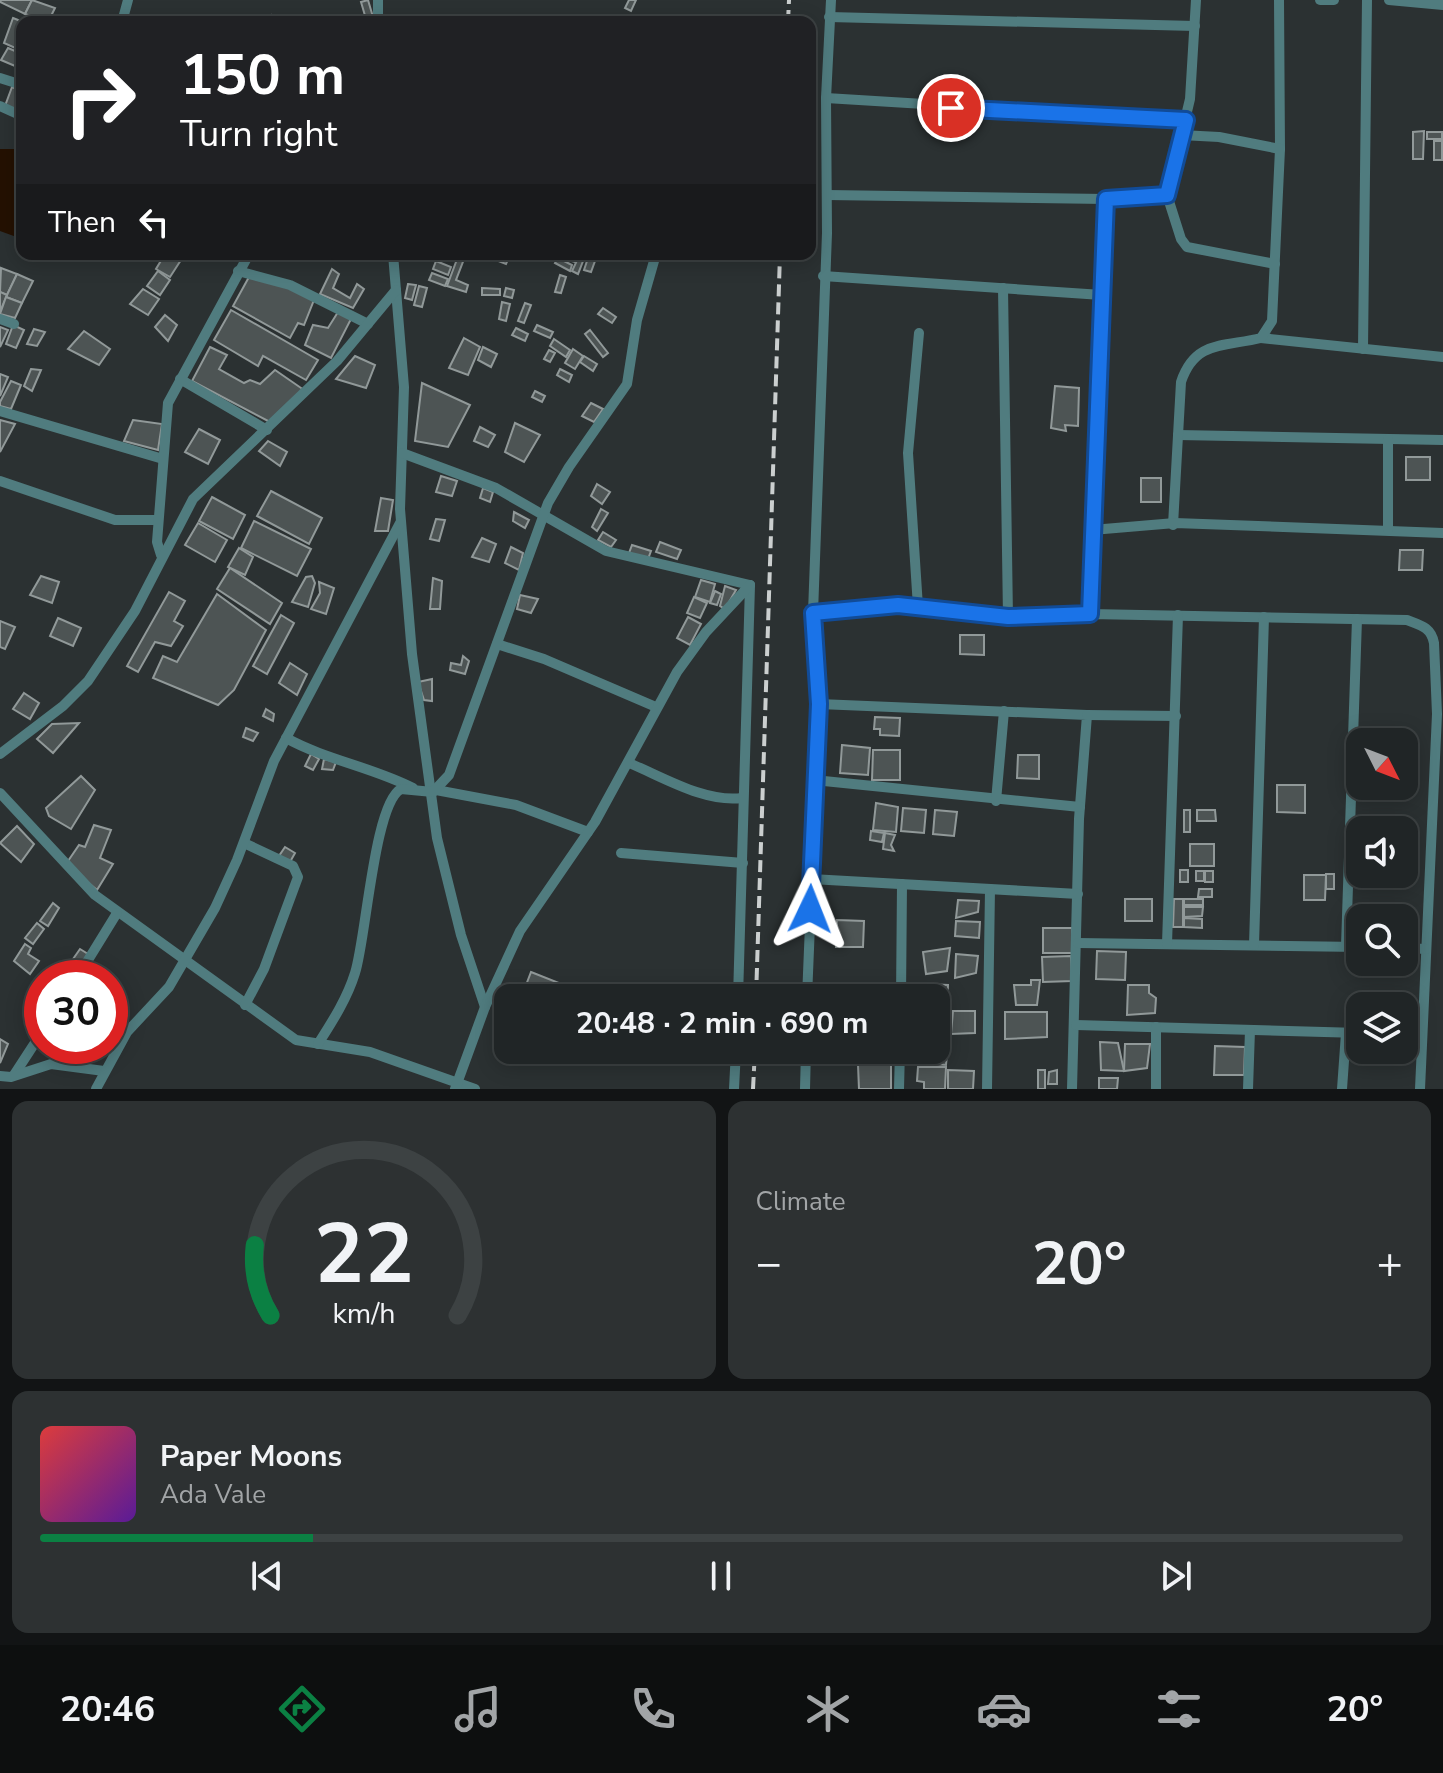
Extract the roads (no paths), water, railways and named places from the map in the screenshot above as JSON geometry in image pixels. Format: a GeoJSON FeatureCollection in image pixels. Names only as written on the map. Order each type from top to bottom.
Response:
{"type":"FeatureCollection","features":[{"type":"Feature","properties":{"kind":"street"},"geometry":{"type":"LineString","coordinates":[[807,984],[819,704],[813,613],[831,0]]}},
{"type":"Feature","properties":{"kind":"street"},"geometry":{"type":"LineString","coordinates":[[1196,0],[1186,120],[1167,195],[1181,239],[1187,247],[1275,264]]}},
{"type":"Feature","properties":{"kind":"street"},"geometry":{"type":"LineString","coordinates":[[1261,338],[1272,321],[1280,149],[1279,0]]}},
{"type":"Feature","properties":{"kind":"street"},"geometry":{"type":"LineString","coordinates":[[1320,0],[1334,0]]}},
{"type":"Feature","properties":{"kind":"street"},"geometry":{"type":"LineString","coordinates":[[1363,349],[1367,0]]}},
{"type":"Feature","properties":{"kind":"street"},"geometry":{"type":"LineString","coordinates":[[1389,0],[1443,5]]}},
{"type":"Feature","properties":{"kind":"street"},"geometry":{"type":"LineString","coordinates":[[829,17],[1195,26]]}},
{"type":"Feature","properties":{"kind":"street"},"geometry":{"type":"LineString","coordinates":[[826,98],[1186,120]]}},
{"type":"Feature","properties":{"kind":"street"},"geometry":{"type":"LineString","coordinates":[[1181,135],[1219,137],[1280,149]]}},
{"type":"Feature","properties":{"kind":"street"},"geometry":{"type":"LineString","coordinates":[[827,195],[1106,199],[1167,195]]}},
{"type":"Feature","properties":{"kind":"street"},"geometry":{"type":"LineString","coordinates":[[1090,614],[1106,199]]}},
{"type":"Feature","properties":{"kind":"street"},"geometry":{"type":"LineString","coordinates":[[161,555],[157,542],[166,412],[180,379],[245,260]]}},
{"type":"Feature","properties":{"kind":"street"},"geometry":{"type":"LineString","coordinates":[[394,260],[404,387],[401,521],[412,654],[441,851],[461,935],[485,1007]]}},
{"type":"Feature","properties":{"kind":"street"},"geometry":{"type":"LineString","coordinates":[[434,791],[449,775],[544,514],[569,467],[627,384],[640,305],[654,260]]}},
{"type":"Feature","properties":{"kind":"street"},"geometry":{"type":"LineString","coordinates":[[238,271],[290,285],[368,324]]}},
{"type":"Feature","properties":{"kind":"street"},"geometry":{"type":"LineString","coordinates":[[823,276],[1102,295]]}},
{"type":"Feature","properties":{"kind":"street"},"geometry":{"type":"LineString","coordinates":[[1003,288],[1008,617]]}},
{"type":"Feature","properties":{"kind":"street"},"geometry":{"type":"LineString","coordinates":[[0,754],[63,706],[88,681],[135,611],[161,555],[193,499],[337,361],[396,290]]}},
{"type":"Feature","properties":{"kind":"street"},"geometry":{"type":"LineString","coordinates":[[0,319],[14,324]]}},
{"type":"Feature","properties":{"kind":"street"},"geometry":{"type":"LineString","coordinates":[[918,607],[908,453],[919,333]]}},
{"type":"Feature","properties":{"kind":"street"},"geometry":{"type":"LineString","coordinates":[[1173,525],[1181,382],[1191,360],[1207,347],[1261,338],[1443,357]]}},
{"type":"Feature","properties":{"kind":"street"},"geometry":{"type":"LineString","coordinates":[[180,379],[267,430]]}},
{"type":"Feature","properties":{"kind":"street"},"geometry":{"type":"LineString","coordinates":[[0,411],[163,459]]}},
{"type":"Feature","properties":{"kind":"street"},"geometry":{"type":"LineString","coordinates":[[1178,435],[1443,440]]}},
{"type":"Feature","properties":{"kind":"street"},"geometry":{"type":"LineString","coordinates":[[1388,439],[1388,530]]}},
{"type":"Feature","properties":{"kind":"street"},"geometry":{"type":"LineString","coordinates":[[402,453],[496,488],[606,551],[750,585]]}},
{"type":"Feature","properties":{"kind":"street"},"geometry":{"type":"LineString","coordinates":[[0,481],[115,520],[158,520]]}},
{"type":"Feature","properties":{"kind":"street"},"geometry":{"type":"LineString","coordinates":[[96,1089],[127,1032],[160,1000],[215,908],[244,843],[265,780],[401,521]]}},
{"type":"Feature","properties":{"kind":"street"},"geometry":{"type":"LineString","coordinates":[[1092,530],[1173,525],[1443,533]]}},
{"type":"Feature","properties":{"kind":"street"},"geometry":{"type":"LineString","coordinates":[[456,1086],[485,1007],[531,910],[588,832],[629,763],[656,707],[706,632],[750,585]]}},
{"type":"Feature","properties":{"kind":"street"},"geometry":{"type":"LineString","coordinates":[[739,984],[750,585]]}},
{"type":"Feature","properties":{"kind":"street"},"geometry":{"type":"LineString","coordinates":[[813,613],[898,605],[1008,617],[1090,614],[1407,620],[1438,633],[1438,801],[1428,900],[1420,1089]]}},
{"type":"Feature","properties":{"kind":"street"},"geometry":{"type":"LineString","coordinates":[[1167,944],[1178,615]]}},
{"type":"Feature","properties":{"kind":"street"},"geometry":{"type":"LineString","coordinates":[[1254,945],[1264,617]]}},
{"type":"Feature","properties":{"kind":"street"},"geometry":{"type":"LineString","coordinates":[[1347,904],[1357,619]]}},
{"type":"Feature","properties":{"kind":"street"},"geometry":{"type":"LineString","coordinates":[[497,644],[544,659],[656,707]]}},
{"type":"Feature","properties":{"kind":"street"},"geometry":{"type":"LineString","coordinates":[[819,704],[1176,716]]}},
{"type":"Feature","properties":{"kind":"street"},"geometry":{"type":"LineString","coordinates":[[996,801],[1004,711]]}},
{"type":"Feature","properties":{"kind":"street"},"geometry":{"type":"LineString","coordinates":[[1072,1089],[1080,807],[1087,715]]}},
{"type":"Feature","properties":{"kind":"street"},"geometry":{"type":"LineString","coordinates":[[286,738],[320,754],[389,776],[419,791]]}},
{"type":"Feature","properties":{"kind":"street"},"geometry":{"type":"LineString","coordinates":[[629,763],[700,792],[728,800],[742,798]]}},
{"type":"Feature","properties":{"kind":"street"},"geometry":{"type":"LineString","coordinates":[[814,780],[996,801],[1080,807]]}},
{"type":"Feature","properties":{"kind":"street"},"geometry":{"type":"LineString","coordinates":[[318,1044],[335,1018],[357,969],[377,849],[392,798],[401,789],[434,791],[516,805],[588,832]]}},
{"type":"Feature","properties":{"kind":"street"},"geometry":{"type":"LineString","coordinates":[[0,793],[77,880],[184,962],[296,1040],[370,1052],[456,1086],[475,1089]]}},
{"type":"Feature","properties":{"kind":"street"},"geometry":{"type":"LineString","coordinates":[[244,843],[293,866],[298,877],[264,969],[245,1005]]}},
{"type":"Feature","properties":{"kind":"street"},"geometry":{"type":"LineString","coordinates":[[621,853],[743,863]]}},
{"type":"Feature","properties":{"kind":"street"},"geometry":{"type":"LineString","coordinates":[[811,879],[1078,894]]}},
{"type":"Feature","properties":{"kind":"street"},"geometry":{"type":"LineString","coordinates":[[901,984],[902,884]]}},
{"type":"Feature","properties":{"kind":"street"},"geometry":{"type":"LineString","coordinates":[[987,1089],[990,889]]}},
{"type":"Feature","properties":{"kind":"street"},"geometry":{"type":"LineString","coordinates":[[1428,900],[1443,900]]}},
{"type":"Feature","properties":{"kind":"street"},"geometry":{"type":"LineString","coordinates":[[88,960],[117,913]]}},
{"type":"Feature","properties":{"kind":"street"},"geometry":{"type":"LineString","coordinates":[[1078,943],[1346,946]]}},
{"type":"Feature","properties":{"kind":"street"},"geometry":{"type":"LineString","coordinates":[[1418,949],[1426,949]]}},
{"type":"Feature","properties":{"kind":"street"},"geometry":{"type":"LineString","coordinates":[[1076,1025],[1346,1033],[1342,1089]]}},
{"type":"Feature","properties":{"kind":"street"},"geometry":{"type":"LineString","coordinates":[[1156,1027],[1156,1089]]}},
{"type":"Feature","properties":{"kind":"street"},"geometry":{"type":"LineString","coordinates":[[1248,1089],[1250,1030]]}},
{"type":"Feature","properties":{"kind":"street"},"geometry":{"type":"LineString","coordinates":[[14,1075],[24,1060]]}},
{"type":"Feature","properties":{"kind":"street"},"geometry":{"type":"LineString","coordinates":[[0,1076],[51,1064],[104,1071]]}},
{"type":"Feature","properties":{"kind":"street"},"geometry":{"type":"LineString","coordinates":[[734,1089],[735,1064]]}},
{"type":"Feature","properties":{"kind":"street"},"geometry":{"type":"LineString","coordinates":[[805,1089],[806,1064]]}},
{"type":"Feature","properties":{"kind":"street"},"geometry":{"type":"LineString","coordinates":[[899,1089],[900,1064]]}},
{"type":"Feature","properties":{"kind":"railway"},"geometry":{"type":"LineString","coordinates":[[788,16],[789,0]]}},
{"type":"Feature","properties":{"kind":"railway"},"geometry":{"type":"LineString","coordinates":[[756,984],[780,260]]}},
{"type":"Feature","properties":{"kind":"railway"},"geometry":{"type":"LineString","coordinates":[[753,1089],[754,1064]]}}]}
